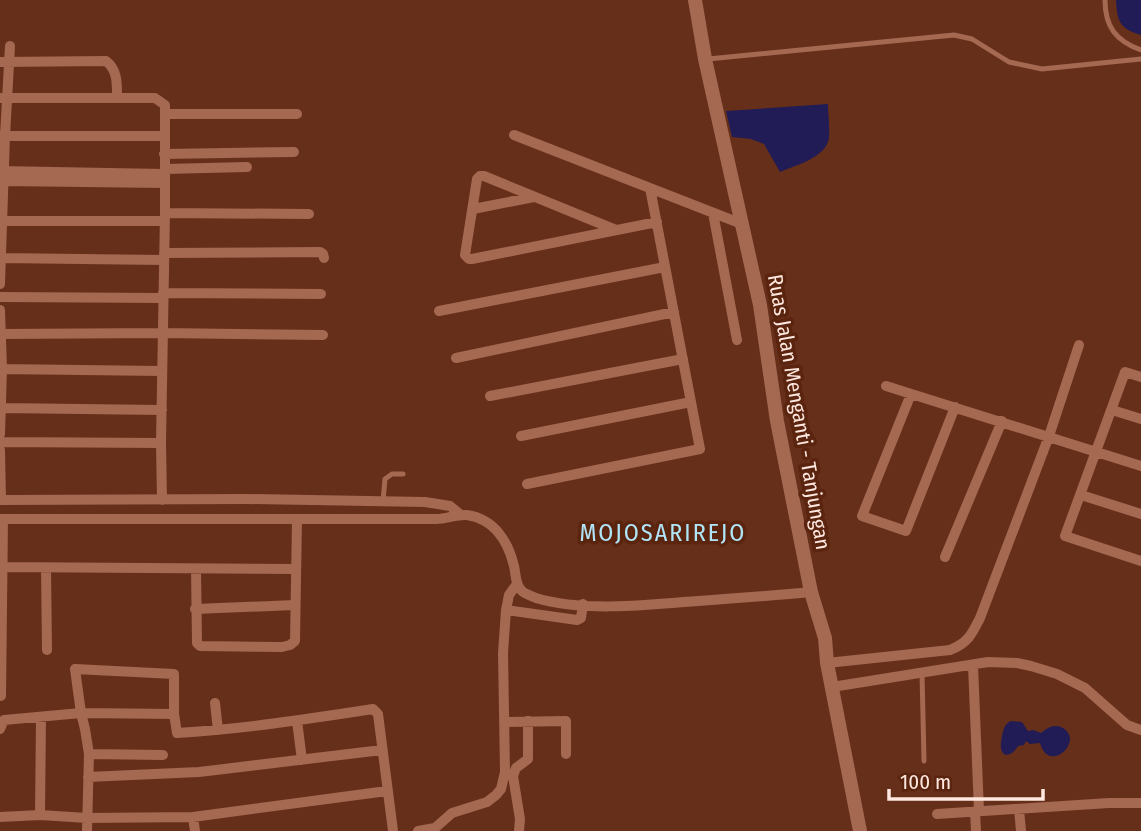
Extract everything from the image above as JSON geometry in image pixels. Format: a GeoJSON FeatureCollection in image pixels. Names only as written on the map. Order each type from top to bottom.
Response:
{"type":"FeatureCollection","features":[{"type":"Feature","properties":{"kind":"main road","name":"Ruas Jalan Menganti - Tanjungan"},"geometry":{"type":"LineString","coordinates":[[695,0],[705,59],[760,305],[777,421],[811,592],[825,638],[827,663],[860,831]]}},
{"type":"Feature","properties":{"kind":"street"},"geometry":{"type":"LineString","coordinates":[[0,284],[5,62],[10,46]]}},
{"type":"Feature","properties":{"kind":"street"},"geometry":{"type":"LineString","coordinates":[[5,62],[106,61],[113,67],[117,98]]}},
{"type":"Feature","properties":{"kind":"street"},"geometry":{"type":"LineString","coordinates":[[4,99],[155,98],[166,105],[162,500]]}},
{"type":"Feature","properties":{"kind":"street"},"geometry":{"type":"LineString","coordinates":[[165,114],[297,114]]}},
{"type":"Feature","properties":{"kind":"street"},"geometry":{"type":"LineString","coordinates":[[514,135],[742,224]]}},
{"type":"Feature","properties":{"kind":"street"},"geometry":{"type":"LineString","coordinates":[[3,136],[164,136]]}},
{"type":"Feature","properties":{"kind":"street"},"geometry":{"type":"LineString","coordinates":[[164,154],[294,152]]}},
{"type":"Feature","properties":{"kind":"street"},"geometry":{"type":"LineString","coordinates":[[2,176],[165,175],[247,167]]}},
{"type":"Feature","properties":{"kind":"street"},"geometry":{"type":"LineString","coordinates":[[615,229],[480,176],[477,179],[465,255],[469,259],[657,222]]}},
{"type":"Feature","properties":{"kind":"street"},"geometry":{"type":"LineString","coordinates":[[527,484],[700,449],[650,188]]}},
{"type":"Feature","properties":{"kind":"street"},"geometry":{"type":"LineString","coordinates":[[472,209],[534,197]]}},
{"type":"Feature","properties":{"kind":"street"},"geometry":{"type":"LineString","coordinates":[[713,213],[737,340]]}},
{"type":"Feature","properties":{"kind":"street"},"geometry":{"type":"LineString","coordinates":[[2,221],[309,214]]}},
{"type":"Feature","properties":{"kind":"street"},"geometry":{"type":"LineString","coordinates":[[1,258],[320,252],[324,258]]}},
{"type":"Feature","properties":{"kind":"street"},"geometry":{"type":"LineString","coordinates":[[439,311],[665,267]]}},
{"type":"Feature","properties":{"kind":"street"},"geometry":{"type":"LineString","coordinates":[[0,297],[321,294]]}},
{"type":"Feature","properties":{"kind":"street"},"geometry":{"type":"LineString","coordinates":[[0,310],[0,434]]}},
{"type":"Feature","properties":{"kind":"street"},"geometry":{"type":"LineString","coordinates":[[456,358],[674,312]]}},
{"type":"Feature","properties":{"kind":"street"},"geometry":{"type":"LineString","coordinates":[[1,334],[323,335]]}},
{"type":"Feature","properties":{"kind":"street"},"geometry":{"type":"LineString","coordinates":[[827,663],[950,650],[967,640],[980,618],[1049,436],[1079,345]]}},
{"type":"Feature","properties":{"kind":"street"},"geometry":{"type":"LineString","coordinates":[[490,396],[683,359]]}},
{"type":"Feature","properties":{"kind":"street"},"geometry":{"type":"LineString","coordinates":[[1,369],[162,371]]}},
{"type":"Feature","properties":{"kind":"street"},"geometry":{"type":"LineString","coordinates":[[1141,377],[1125,372],[1065,536],[1141,561]]}},
{"type":"Feature","properties":{"kind":"street"},"geometry":{"type":"LineString","coordinates":[[886,386],[1141,466]]}},
{"type":"Feature","properties":{"kind":"street"},"geometry":{"type":"LineString","coordinates":[[911,394],[862,516],[906,531],[955,407]]}},
{"type":"Feature","properties":{"kind":"street"},"geometry":{"type":"LineString","coordinates":[[521,436],[691,402]]}},
{"type":"Feature","properties":{"kind":"street"},"geometry":{"type":"LineString","coordinates":[[0,408],[162,410]]}},
{"type":"Feature","properties":{"kind":"street"},"geometry":{"type":"LineString","coordinates":[[1112,410],[1141,419]]}},
{"type":"Feature","properties":{"kind":"street"},"geometry":{"type":"LineString","coordinates":[[946,557],[1002,421]]}},
{"type":"Feature","properties":{"kind":"street"},"geometry":{"type":"LineString","coordinates":[[0,442],[161,443]]}},
{"type":"Feature","properties":{"kind":"street"},"geometry":{"type":"LineString","coordinates":[[0,450],[1,500],[425,502],[450,506],[461,515]]}},
{"type":"Feature","properties":{"kind":"street"},"geometry":{"type":"LineString","coordinates":[[1081,495],[1141,513]]}},
{"type":"Feature","properties":{"kind":"street"},"geometry":{"type":"LineString","coordinates":[[139,500],[139,519]]}},
{"type":"Feature","properties":{"kind":"street"},"geometry":{"type":"LineString","coordinates":[[285,500],[285,519]]}},
{"type":"Feature","properties":{"kind":"street"},"geometry":{"type":"LineString","coordinates":[[1,696],[1,519],[449,519],[461,515],[479,518],[500,533],[507,543],[517,584],[522,592],[566,604],[633,606],[811,592]]}},
{"type":"Feature","properties":{"kind":"street"},"geometry":{"type":"LineString","coordinates":[[195,569],[195,638],[200,646],[290,645],[295,641],[297,519]]}},
{"type":"Feature","properties":{"kind":"street"},"geometry":{"type":"LineString","coordinates":[[1,567],[296,569]]}},
{"type":"Feature","properties":{"kind":"street"},"geometry":{"type":"LineString","coordinates":[[46,568],[47,650]]}},
{"type":"Feature","properties":{"kind":"street"},"geometry":{"type":"LineString","coordinates":[[435,828],[452,813],[487,802],[501,789],[505,772],[503,653],[506,610],[509,595],[517,584]]}},
{"type":"Feature","properties":{"kind":"street"},"geometry":{"type":"LineString","coordinates":[[506,610],[577,620],[581,618],[583,604]]}},
{"type":"Feature","properties":{"kind":"street"},"geometry":{"type":"LineString","coordinates":[[195,609],[295,605]]}},
{"type":"Feature","properties":{"kind":"street"},"geometry":{"type":"LineString","coordinates":[[832,687],[988,662],[1017,663],[1057,674],[1085,688],[1127,725],[1141,730]]}},
{"type":"Feature","properties":{"kind":"street"},"geometry":{"type":"LineString","coordinates":[[973,665],[976,831]]}},
{"type":"Feature","properties":{"kind":"street"},"geometry":{"type":"LineString","coordinates":[[87,831],[89,754],[75,669],[174,674],[177,733],[297,721],[373,709],[378,714],[393,831]]}},
{"type":"Feature","properties":{"kind":"street"},"geometry":{"type":"LineString","coordinates":[[215,702],[218,730]]}},
{"type":"Feature","properties":{"kind":"street"},"geometry":{"type":"LineString","coordinates":[[0,729],[4,720],[81,713],[174,714]]}},
{"type":"Feature","properties":{"kind":"street"},"geometry":{"type":"LineString","coordinates":[[40,815],[41,717]]}},
{"type":"Feature","properties":{"kind":"street"},"geometry":{"type":"LineString","coordinates":[[297,721],[302,760]]}},
{"type":"Feature","properties":{"kind":"street"},"geometry":{"type":"LineString","coordinates":[[519,831],[520,819],[513,776],[516,768],[528,759],[528,721]]}},
{"type":"Feature","properties":{"kind":"street"},"geometry":{"type":"LineString","coordinates":[[504,722],[566,721],[566,754]]}},
{"type":"Feature","properties":{"kind":"street"},"geometry":{"type":"LineString","coordinates":[[88,777],[199,772],[382,750]]}},
{"type":"Feature","properties":{"kind":"street"},"geometry":{"type":"LineString","coordinates":[[89,754],[163,755]]}},
{"type":"Feature","properties":{"kind":"street"},"geometry":{"type":"LineString","coordinates":[[501,789],[516,793]]}},
{"type":"Feature","properties":{"kind":"street"},"geometry":{"type":"LineString","coordinates":[[0,817],[194,817],[387,790]]}},
{"type":"Feature","properties":{"kind":"street"},"geometry":{"type":"LineString","coordinates":[[937,814],[1141,803]]}},
{"type":"Feature","properties":{"kind":"street"},"geometry":{"type":"LineString","coordinates":[[1019,809],[1021,831]]}},
{"type":"Feature","properties":{"kind":"street"},"geometry":{"type":"LineString","coordinates":[[194,817],[195,831]]}},
{"type":"Feature","properties":{"kind":"street"},"geometry":{"type":"LineString","coordinates":[[418,831],[435,828],[448,831]]}},
{"type":"Feature","properties":{"kind":"lane"},"geometry":{"type":"LineString","coordinates":[[1105,0],[1105,9],[1114,34],[1127,45],[1141,50]]}},
{"type":"Feature","properties":{"kind":"lane"},"geometry":{"type":"LineString","coordinates":[[705,59],[954,35],[972,39],[1009,62],[1042,69],[1141,59]]}},
{"type":"Feature","properties":{"kind":"lane"},"geometry":{"type":"LineString","coordinates":[[383,501],[385,479],[388,475],[403,474]]}},
{"type":"Feature","properties":{"kind":"lane"},"geometry":{"type":"LineString","coordinates":[[922,673],[924,761]]}},
{"type":"Feature","properties":{"kind":"shaded area"},"geometry":{"type":"Polygon","coordinates":[[[1116,0],[1141,0],[1141,35],[1128,30],[1121,23],[1116,0]]]}},
{"type":"Feature","properties":{"kind":"shaded area"},"geometry":{"type":"Polygon","coordinates":[[[828,104],[827,145],[816,156],[780,172],[764,144],[751,139],[732,137],[726,111],[828,104]]]}},
{"type":"Feature","properties":{"kind":"shaded area"},"geometry":{"type":"Polygon","coordinates":[[[1011,721],[1022,722],[1028,731],[1041,733],[1050,727],[1061,727],[1068,732],[1068,746],[1064,752],[1051,756],[1040,743],[1030,744],[1026,741],[1024,745],[1006,755],[1002,752],[1002,736],[1005,726],[1011,721]]]}},
{"type":"Feature","properties":{"kind":"district","name":"MOJOSARIREJO"},"geometry":{"type":"Point","coordinates":[663,533]}}]}
